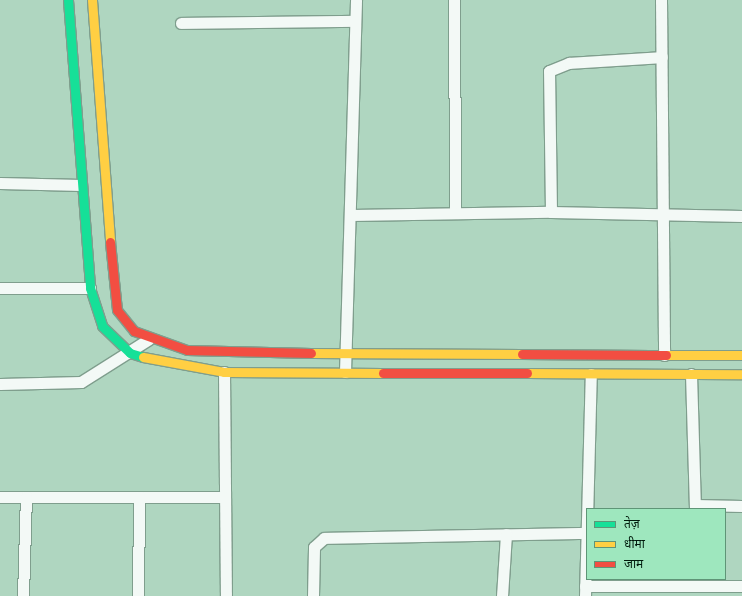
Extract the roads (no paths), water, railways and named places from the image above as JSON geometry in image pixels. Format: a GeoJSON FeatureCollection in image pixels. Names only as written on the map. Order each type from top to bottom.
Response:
{"type":"FeatureCollection","features":[{"type":"Feature","properties":{"kind":"street"},"geometry":{"type":"LineString","coordinates":[[68,0],[90,288],[102,326],[130,353],[167,364],[224,372],[742,374]]}},
{"type":"Feature","properties":{"kind":"street"},"geometry":{"type":"LineString","coordinates":[[92,0],[114,293],[125,323],[149,339],[187,350],[345,354],[742,355]]}},
{"type":"Feature","properties":{"kind":"street"},"geometry":{"type":"LineString","coordinates":[[345,372],[351,215],[356,0]]}},
{"type":"Feature","properties":{"kind":"street"},"geometry":{"type":"LineString","coordinates":[[454,0],[455,212]]}},
{"type":"Feature","properties":{"kind":"street"},"geometry":{"type":"LineString","coordinates":[[661,0],[664,355]]}},
{"type":"Feature","properties":{"kind":"street"},"geometry":{"type":"LineString","coordinates":[[181,23],[355,21]]}},
{"type":"Feature","properties":{"kind":"street"},"geometry":{"type":"LineString","coordinates":[[552,212],[549,71],[569,63],[662,58]]}},
{"type":"Feature","properties":{"kind":"street"},"geometry":{"type":"LineString","coordinates":[[0,183],[81,185]]}},
{"type":"Feature","properties":{"kind":"street"},"geometry":{"type":"LineString","coordinates":[[351,215],[455,212],[552,212],[742,216]]}},
{"type":"Feature","properties":{"kind":"street"},"geometry":{"type":"LineString","coordinates":[[0,288],[90,288]]}},
{"type":"Feature","properties":{"kind":"street"},"geometry":{"type":"LineString","coordinates":[[0,384],[80,382],[130,353],[149,339]]}},
{"type":"Feature","properties":{"kind":"street"},"geometry":{"type":"LineString","coordinates":[[224,372],[226,596]]}},
{"type":"Feature","properties":{"kind":"street"},"geometry":{"type":"LineString","coordinates":[[587,508],[591,374]]}},
{"type":"Feature","properties":{"kind":"street"},"geometry":{"type":"LineString","coordinates":[[691,374],[695,507],[742,506]]}},
{"type":"Feature","properties":{"kind":"street"},"geometry":{"type":"LineString","coordinates":[[23,596],[26,497]]}},
{"type":"Feature","properties":{"kind":"street"},"geometry":{"type":"LineString","coordinates":[[138,497],[138,596]]}},
{"type":"Feature","properties":{"kind":"street"},"geometry":{"type":"LineString","coordinates":[[0,498],[225,497]]}},
{"type":"Feature","properties":{"kind":"street"},"geometry":{"type":"LineString","coordinates":[[313,596],[314,547],[324,538],[586,533],[585,591],[697,582],[742,586]]}},
{"type":"Feature","properties":{"kind":"street"},"geometry":{"type":"LineString","coordinates":[[502,596],[506,534]]}}]}
